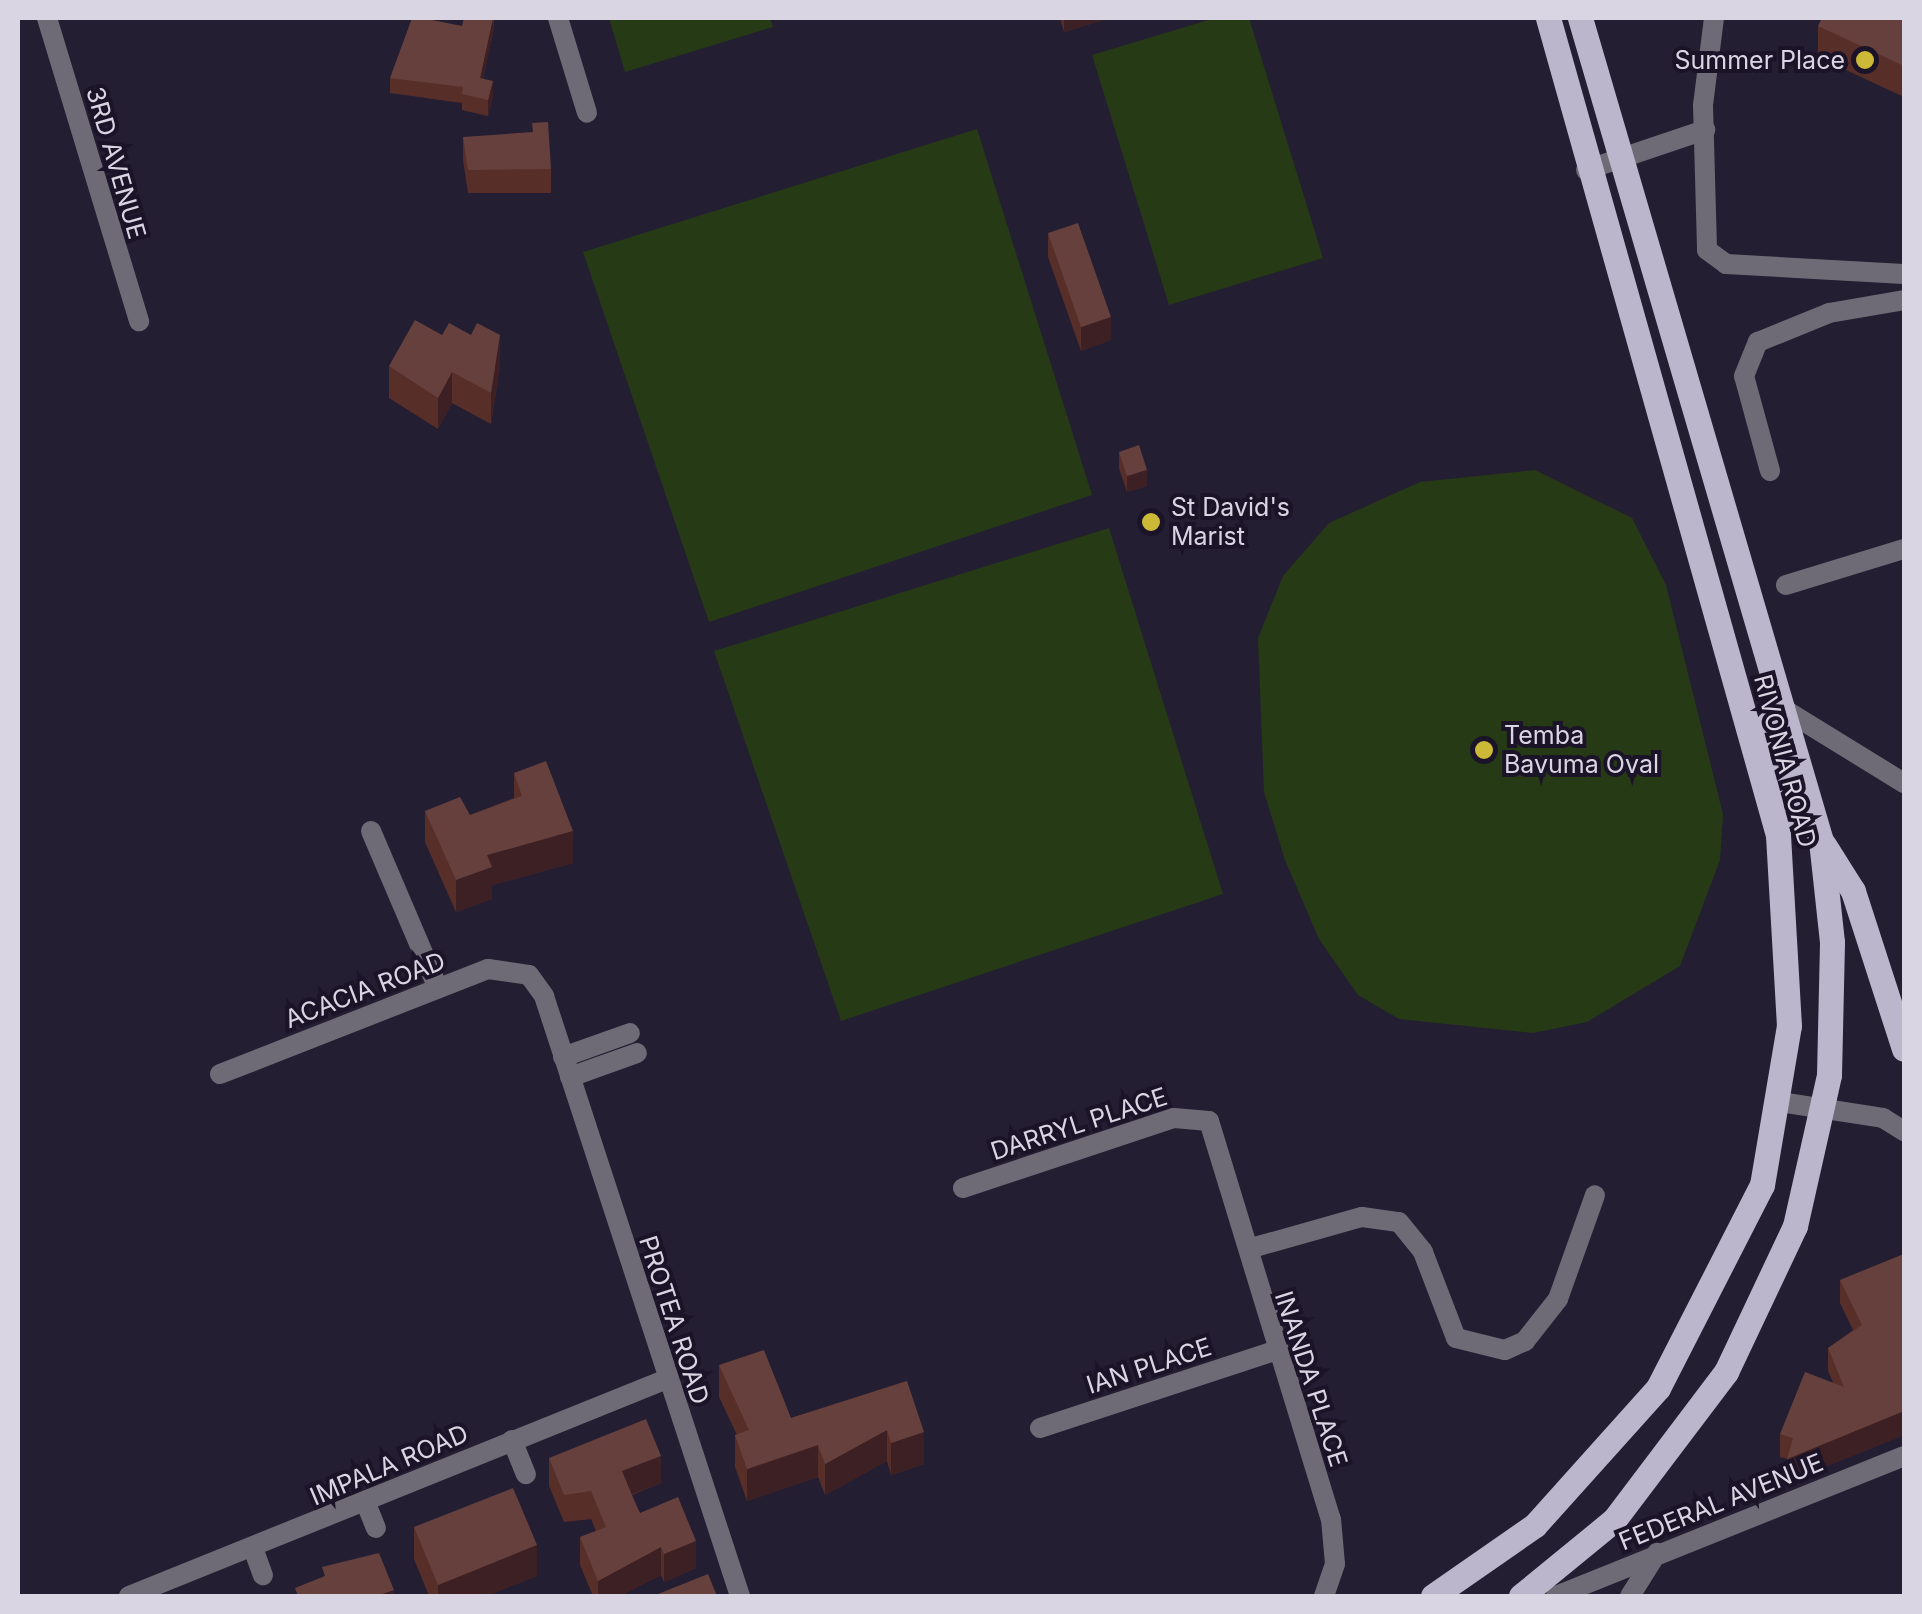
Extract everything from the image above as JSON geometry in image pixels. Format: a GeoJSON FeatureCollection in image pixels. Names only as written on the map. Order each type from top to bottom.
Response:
{"type":"FeatureCollection","features":[{"type":"Feature","properties":{"kind":"main road","name":"RIVONIA ROAD"},"geometry":{"type":"LineString","coordinates":[[1433,1596],[1535,1525],[1658,1388],[1743,1234],[1780,1102],[1791,962],[1778,835],[1583,160],[1548,18]]}},
{"type":"Feature","properties":{"kind":"main road","name":"RIVONIA ROAD"},"geometry":{"type":"LineString","coordinates":[[1521,1596],[1614,1520],[1726,1372],[1796,1226],[1825,1110],[1832,942],[1821,842],[1616,152],[1580,18]]}},
{"type":"Feature","properties":{"kind":"main road"},"geometry":{"type":"LineString","coordinates":[[1782,708],[1767,725],[1800,883],[1791,962]]}},
{"type":"Feature","properties":{"kind":"main road"},"geometry":{"type":"LineString","coordinates":[[1821,842],[1854,891],[1904,1050]]}},
{"type":"Feature","properties":{"kind":"street","name":"3RD AVENUE"},"geometry":{"type":"LineString","coordinates":[[47,18],[139,321]]}},
{"type":"Feature","properties":{"kind":"street"},"geometry":{"type":"LineString","coordinates":[[558,18],[587,114]]}},
{"type":"Feature","properties":{"kind":"street"},"geometry":{"type":"LineString","coordinates":[[1714,18],[1705,130],[1705,237],[1715,259],[1904,274]]}},
{"type":"Feature","properties":{"kind":"street"},"geometry":{"type":"LineString","coordinates":[[1583,160],[1705,130]]}},
{"type":"Feature","properties":{"kind":"street"},"geometry":{"type":"LineString","coordinates":[[1770,471],[1744,376],[1758,342],[1829,314],[1904,300]]}},
{"type":"Feature","properties":{"kind":"street"},"geometry":{"type":"LineString","coordinates":[[1786,585],[1904,549]]}},
{"type":"Feature","properties":{"kind":"street"},"geometry":{"type":"LineString","coordinates":[[1782,708],[1904,782]]}},
{"type":"Feature","properties":{"kind":"street"},"geometry":{"type":"LineString","coordinates":[[371,831],[438,988]]}},
{"type":"Feature","properties":{"kind":"street","name":"ACACIA ROAD"},"geometry":{"type":"LineString","coordinates":[[220,1074],[504,966],[529,975]]}},
{"type":"Feature","properties":{"kind":"street","name":"PROTEA ROAD"},"geometry":{"type":"LineString","coordinates":[[529,975],[566,1067],[740,1596]]}},
{"type":"Feature","properties":{"kind":"street"},"geometry":{"type":"LineString","coordinates":[[566,1067],[626,1042],[566,1067]]}},
{"type":"Feature","properties":{"kind":"street"},"geometry":{"type":"LineString","coordinates":[[1780,1102],[1904,1131]]}},
{"type":"Feature","properties":{"kind":"street","name":"DARRYL PLACE"},"geometry":{"type":"LineString","coordinates":[[964,1188],[1174,1118],[1209,1121]]}},
{"type":"Feature","properties":{"kind":"street","name":"INANDA PLACE"},"geometry":{"type":"LineString","coordinates":[[1209,1121],[1255,1247],[1254,1282],[1331,1519],[1335,1564],[1324,1596]]}},
{"type":"Feature","properties":{"kind":"street"},"geometry":{"type":"LineString","coordinates":[[1255,1247],[1362,1217],[1399,1222],[1422,1252],[1456,1338],[1505,1350],[1526,1342],[1558,1299],[1595,1195]]}},
{"type":"Feature","properties":{"kind":"street","name":"IAN PLACE"},"geometry":{"type":"LineString","coordinates":[[1040,1428],[1274,1351]]}},
{"type":"Feature","properties":{"kind":"street","name":"IMPALA ROAD"},"geometry":{"type":"LineString","coordinates":[[130,1596],[667,1379]]}},
{"type":"Feature","properties":{"kind":"street"},"geometry":{"type":"LineString","coordinates":[[512,1440],[526,1474]]}},
{"type":"Feature","properties":{"kind":"street","name":"FEDERAL AVENUE"},"geometry":{"type":"LineString","coordinates":[[1556,1596],[1904,1456]]}},
{"type":"Feature","properties":{"kind":"street"},"geometry":{"type":"LineString","coordinates":[[365,1501],[376,1528]]}},
{"type":"Feature","properties":{"kind":"street"},"geometry":{"type":"LineString","coordinates":[[252,1548],[263,1576]]}},
{"type":"Feature","properties":{"kind":"street"},"geometry":{"type":"LineString","coordinates":[[1630,1596],[1658,1553]]}},
{"type":"Feature","properties":{"kind":"green space"},"geometry":{"type":"Polygon","coordinates":[[[609,18],[770,18],[773,27],[625,72],[609,18]]]}},
{"type":"Feature","properties":{"kind":"green space"},"geometry":{"type":"Polygon","coordinates":[[[1215,18],[1249,18],[1323,258],[1169,305],[1092,55],[1215,18]]]}},
{"type":"Feature","properties":{"kind":"green space"},"geometry":{"type":"Polygon","coordinates":[[[977,129],[1092,495],[709,622],[583,252],[977,129]]]}},
{"type":"Feature","properties":{"kind":"green space","name":"Temba Bavuma Oval"},"geometry":{"type":"Polygon","coordinates":[[[1535,470],[1632,518],[1666,585],[1723,814],[1720,860],[1680,966],[1587,1022],[1533,1033],[1399,1019],[1358,995],[1319,939],[1285,860],[1264,792],[1258,638],[1283,576],[1329,523],[1420,482],[1535,470]]]}},
{"type":"Feature","properties":{"kind":"green space"},"geometry":{"type":"Polygon","coordinates":[[[1109,528],[1223,894],[841,1021],[714,651],[1109,528]]]}},
{"type":"Feature","properties":{"kind":"building"},"geometry":{"type":"Polygon","coordinates":[[[412,18],[462,26],[464,18],[493,18],[480,78],[493,81],[488,100],[462,94],[463,87],[390,78],[412,18]]]}},
{"type":"Feature","properties":{"kind":"building"},"geometry":{"type":"Polygon","coordinates":[[[1822,18],[1904,18],[1904,66],[1818,26],[1822,18]]]}},
{"type":"Feature","properties":{"kind":"building"},"geometry":{"type":"Polygon","coordinates":[[[548,122],[551,169],[468,170],[463,137],[533,132],[532,123],[548,122]]]}},
{"type":"Feature","properties":{"kind":"building"},"geometry":{"type":"Polygon","coordinates":[[[1078,223],[1111,317],[1081,327],[1048,233],[1078,223]]]}},
{"type":"Feature","properties":{"kind":"building"},"geometry":{"type":"Polygon","coordinates":[[[415,320],[442,335],[449,323],[471,335],[477,323],[500,335],[491,393],[452,372],[438,398],[389,366],[415,320]]]}},
{"type":"Feature","properties":{"kind":"building"},"geometry":{"type":"Polygon","coordinates":[[[1139,445],[1147,470],[1127,476],[1119,452],[1139,445]]]}},
{"type":"Feature","properties":{"kind":"building"},"geometry":{"type":"Polygon","coordinates":[[[546,761],[573,831],[487,855],[492,867],[456,880],[425,811],[460,797],[470,815],[522,796],[514,773],[546,761]]]}},
{"type":"Feature","properties":{"kind":"building"},"geometry":{"type":"Polygon","coordinates":[[[1904,1254],[1904,1411],[1787,1459],[1793,1438],[1780,1434],[1805,1372],[1844,1387],[1828,1348],[1862,1325],[1840,1280],[1904,1254]]]}},
{"type":"Feature","properties":{"kind":"building"},"geometry":{"type":"Polygon","coordinates":[[[764,1350],[791,1418],[907,1381],[924,1432],[891,1443],[887,1430],[825,1464],[818,1445],[747,1469],[735,1435],[749,1430],[719,1365],[764,1350]]]}},
{"type":"Feature","properties":{"kind":"building"},"geometry":{"type":"Polygon","coordinates":[[[646,1419],[661,1456],[622,1471],[640,1513],[678,1497],[696,1541],[664,1554],[661,1547],[598,1581],[580,1537],[606,1527],[591,1491],[564,1495],[549,1458],[646,1419]]]}},
{"type":"Feature","properties":{"kind":"building"},"geometry":{"type":"Polygon","coordinates":[[[513,1488],[537,1545],[438,1585],[414,1527],[513,1488]]]}},
{"type":"Feature","properties":{"kind":"building"},"geometry":{"type":"Polygon","coordinates":[[[379,1553],[394,1590],[377,1596],[298,1596],[295,1588],[325,1576],[322,1567],[379,1553]]]}},
{"type":"Feature","properties":{"kind":"building"},"geometry":{"type":"Polygon","coordinates":[[[708,1574],[717,1596],[653,1596],[708,1574]]]}},
{"type":"Feature","properties":{"kind":"place","name":"Summer Place"},"geometry":{"type":"Point","coordinates":[1865,60]}},
{"type":"Feature","properties":{"kind":"place","name":"St David's Marist"},"geometry":{"type":"Point","coordinates":[1151,522]}},
{"type":"Feature","properties":{"kind":"place","name":"Temba Bavuma Oval"},"geometry":{"type":"Point","coordinates":[1484,750]}}]}
